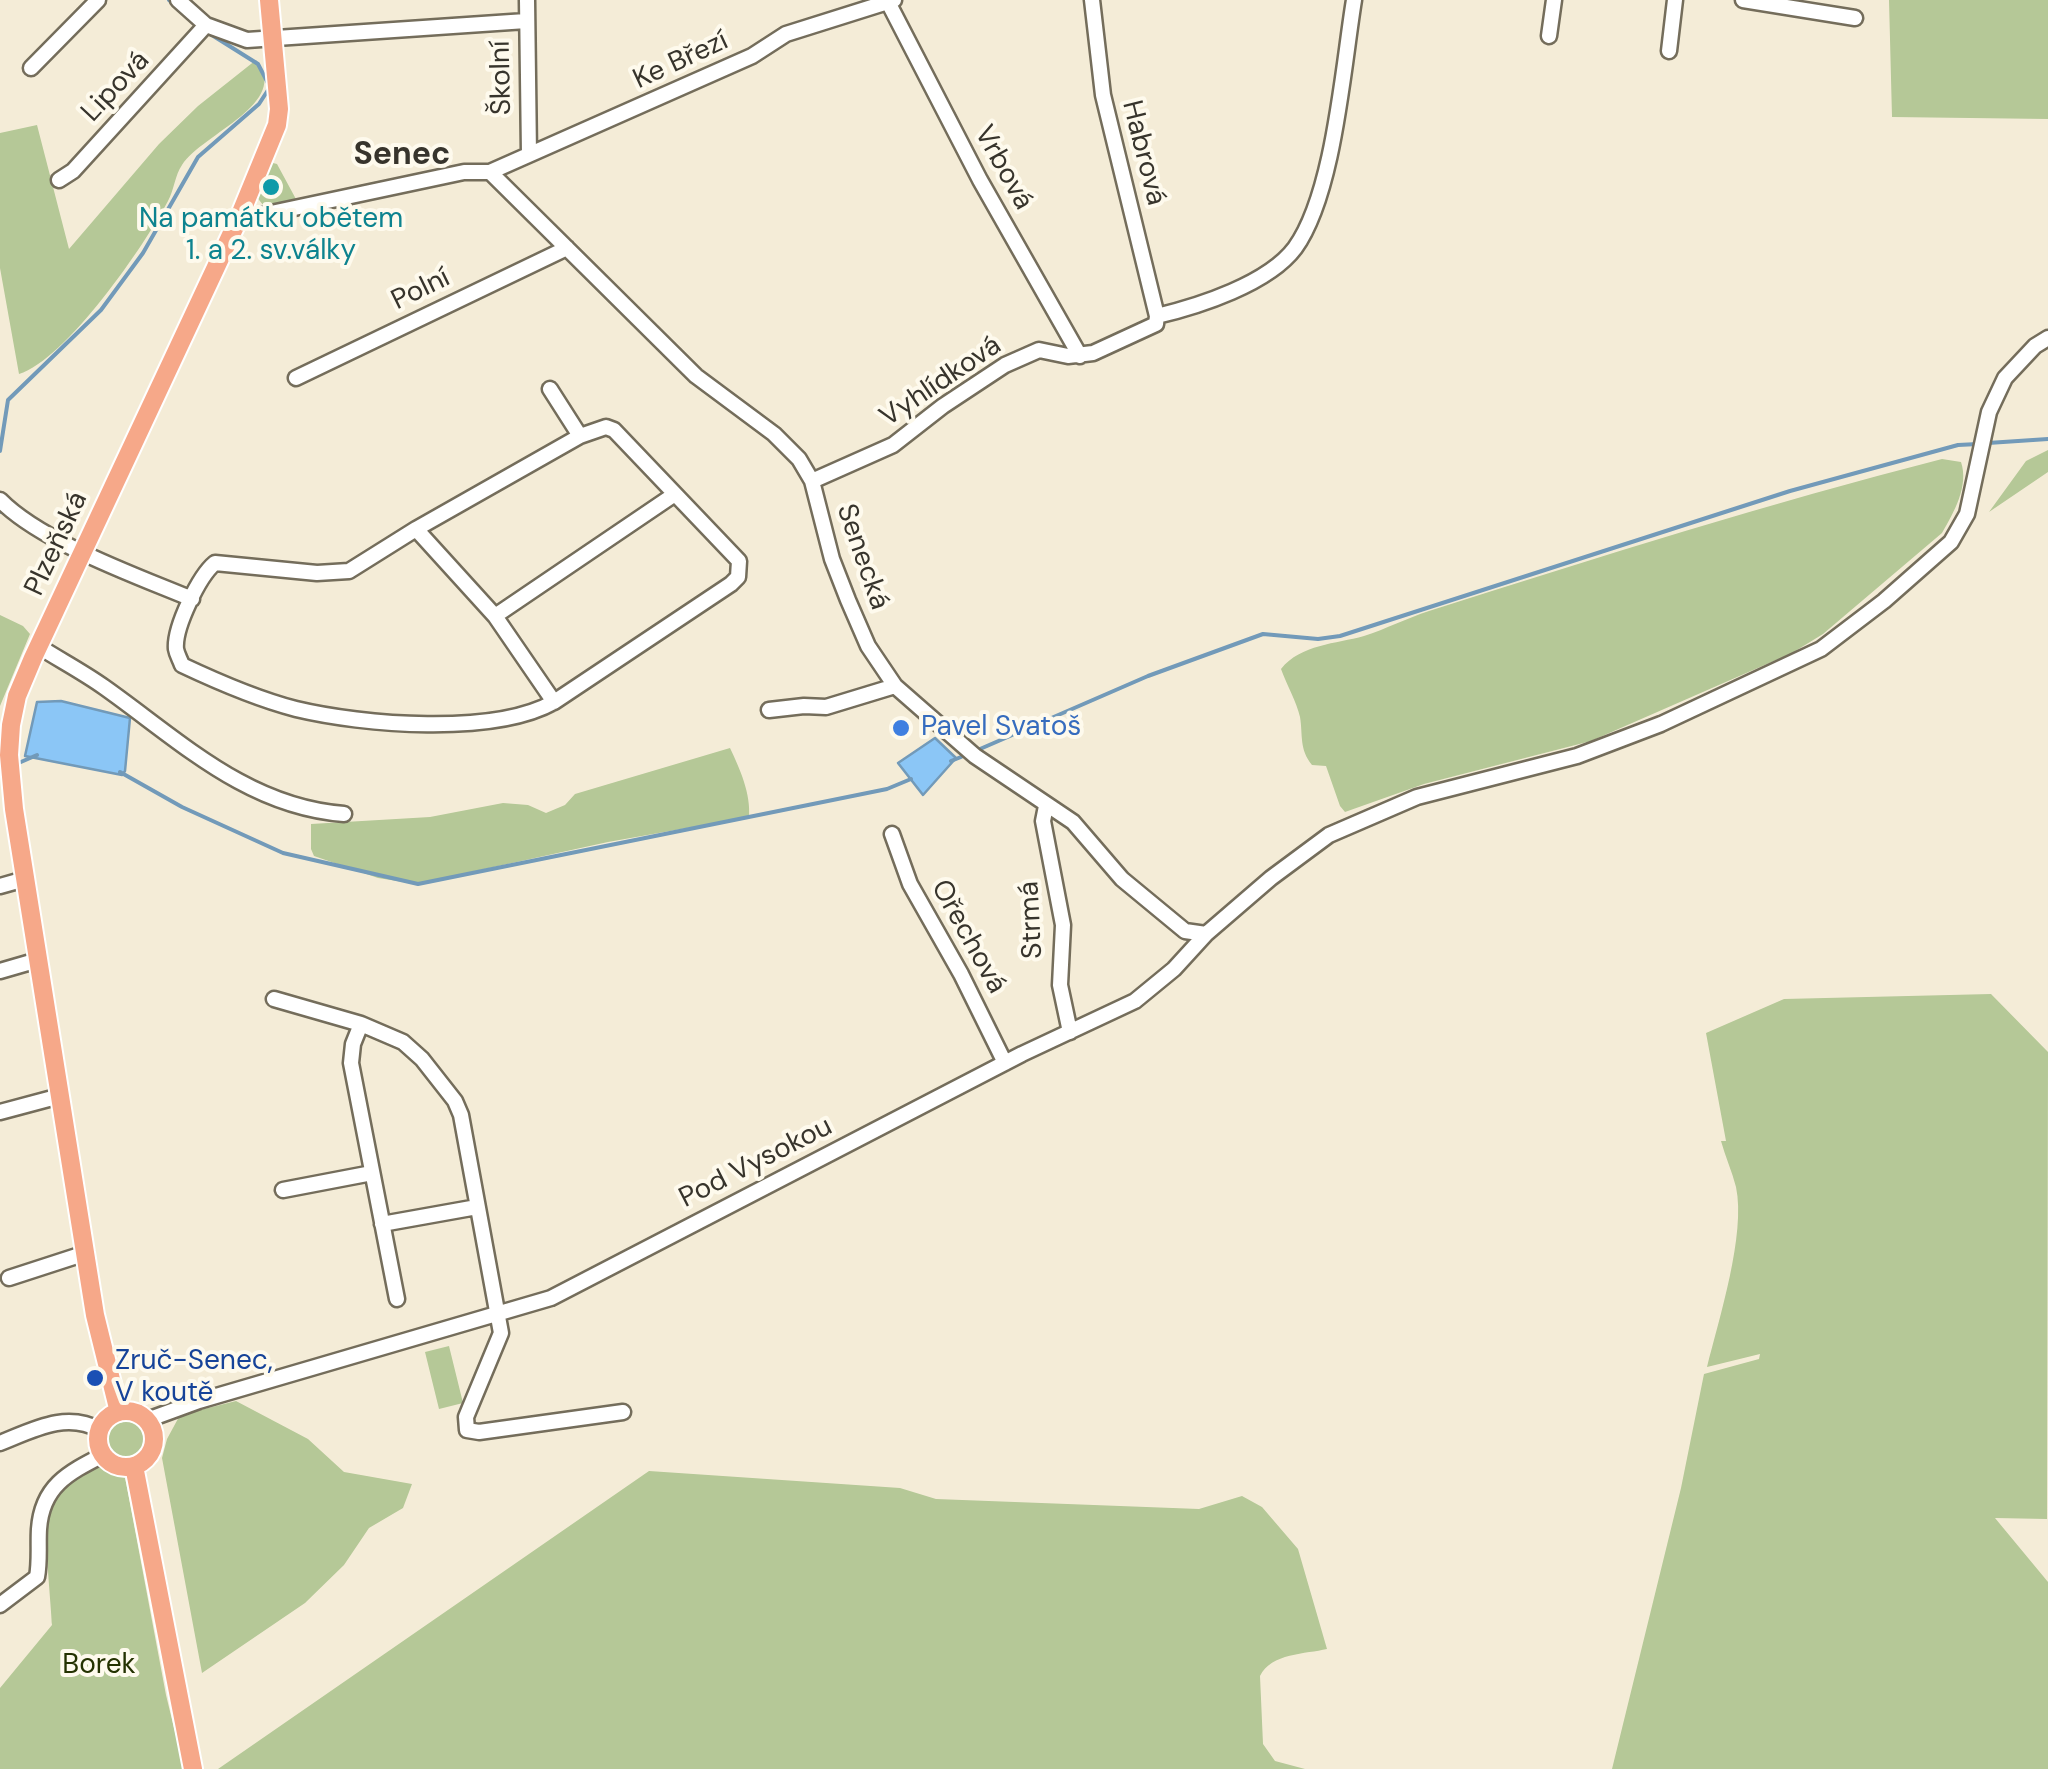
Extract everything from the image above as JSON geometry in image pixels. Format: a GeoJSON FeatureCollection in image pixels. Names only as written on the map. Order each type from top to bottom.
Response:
{"type":"FeatureCollection","features":[{"type":"Feature","properties":{"kind":"main road","name":"Plzeňská"},"geometry":{"type":"LineString","coordinates":[[119,1412],[95,1318],[25,879],[12,791],[10,725],[17,696],[38,646],[238,220],[277,125],[270,0]]}},
{"type":"Feature","properties":{"kind":"main road"},"geometry":{"type":"LineString","coordinates":[[131,1412],[147,1420],[154,1444],[149,1455],[134,1466],[116,1466],[102,1455],[100,1430],[109,1417],[131,1412]]}},
{"type":"Feature","properties":{"kind":"main road"},"geometry":{"type":"LineString","coordinates":[[134,1466],[193,1769]]}},
{"type":"Feature","properties":{"kind":"street"},"geometry":{"type":"LineString","coordinates":[[31,68],[98,0]]}},
{"type":"Feature","properties":{"kind":"street"},"geometry":{"type":"LineString","coordinates":[[178,0],[206,24],[240,39],[526,21]]}},
{"type":"Feature","properties":{"kind":"street","name":"Školní"},"geometry":{"type":"LineString","coordinates":[[527,0],[530,154]]}},
{"type":"Feature","properties":{"kind":"street","name":"Habrová"},"geometry":{"type":"LineString","coordinates":[[1092,0],[1103,95],[1158,316]]}},
{"type":"Feature","properties":{"kind":"street","name":"Vyhlídková"},"geometry":{"type":"LineString","coordinates":[[812,481],[893,446],[943,406],[1005,365],[1040,350],[1080,356],[1156,324],[1158,316],[1202,305],[1264,274],[1294,250],[1323,185],[1354,0]]}},
{"type":"Feature","properties":{"kind":"street"},"geometry":{"type":"LineString","coordinates":[[1549,36],[1554,0]]}},
{"type":"Feature","properties":{"kind":"street"},"geometry":{"type":"LineString","coordinates":[[1669,52],[1676,0]]}},
{"type":"Feature","properties":{"kind":"street"},"geometry":{"type":"LineString","coordinates":[[1744,0],[1854,18]]}},
{"type":"Feature","properties":{"kind":"street","name":"Ke Březí"},"geometry":{"type":"LineString","coordinates":[[238,220],[464,172],[490,172],[735,64],[786,34],[891,1]]}},
{"type":"Feature","properties":{"kind":"street","name":"Vrbová"},"geometry":{"type":"LineString","coordinates":[[891,1],[980,180],[1080,356]]}},
{"type":"Feature","properties":{"kind":"street","name":"Lipová"},"geometry":{"type":"LineString","coordinates":[[59,180],[73,170],[206,24]]}},
{"type":"Feature","properties":{"kind":"street","name":"Senecká"},"geometry":{"type":"LineString","coordinates":[[490,172],[696,376],[774,434],[799,459],[812,481],[832,559],[848,600],[868,646],[894,686],[974,756],[1073,822],[1122,879],[1185,930],[1206,934]]}},
{"type":"Feature","properties":{"kind":"street","name":"Polní"},"geometry":{"type":"LineString","coordinates":[[296,378],[567,248]]}},
{"type":"Feature","properties":{"kind":"street","name":"Pod Vysokou"},"geometry":{"type":"LineString","coordinates":[[147,1420],[202,1400],[550,1298],[1005,1063],[1135,1001],[1271,878],[1329,835],[1417,797],[1577,756],[1661,724],[1821,649],[1951,542],[1967,514],[1989,412],[2005,378],[2048,338]]}},
{"type":"Feature","properties":{"kind":"street"},"geometry":{"type":"LineString","coordinates":[[550,389],[580,436]]}},
{"type":"Feature","properties":{"kind":"street"},"geometry":{"type":"LineString","coordinates":[[598,427],[614,430],[739,561],[738,578],[554,702],[540,710],[501,719],[435,724],[362,720],[296,709],[226,686],[182,664],[176,649],[180,628],[206,570],[215,563],[317,573],[346,571],[580,436],[598,427]]}},
{"type":"Feature","properties":{"kind":"street"},"geometry":{"type":"LineString","coordinates":[[495,616],[675,494]]}},
{"type":"Feature","properties":{"kind":"street"},"geometry":{"type":"LineString","coordinates":[[0,500],[15,514],[84,553],[192,599]]}},
{"type":"Feature","properties":{"kind":"street"},"geometry":{"type":"LineString","coordinates":[[416,529],[495,616],[554,702]]}},
{"type":"Feature","properties":{"kind":"street"},"geometry":{"type":"LineString","coordinates":[[38,646],[106,688],[171,739],[258,793],[298,808],[344,814]]}},
{"type":"Feature","properties":{"kind":"street"},"geometry":{"type":"LineString","coordinates":[[769,710],[826,708],[894,686]]}},
{"type":"Feature","properties":{"kind":"street","name":"Strmá"},"geometry":{"type":"LineString","coordinates":[[1046,806],[1045,831],[1062,925],[1060,986],[1070,1032]]}},
{"type":"Feature","properties":{"kind":"street","name":"Ořechová"},"geometry":{"type":"LineString","coordinates":[[892,834],[910,884],[1005,1063]]}},
{"type":"Feature","properties":{"kind":"street"},"geometry":{"type":"LineString","coordinates":[[0,886],[25,879]]}},
{"type":"Feature","properties":{"kind":"street"},"geometry":{"type":"LineString","coordinates":[[0,971],[38,960]]}},
{"type":"Feature","properties":{"kind":"street"},"geometry":{"type":"LineString","coordinates":[[274,999],[361,1024],[403,1042],[422,1059],[455,1101],[461,1115],[501,1334],[466,1417],[464,1424],[469,1432],[623,1412]]}},
{"type":"Feature","properties":{"kind":"street"},"geometry":{"type":"LineString","coordinates":[[361,1024],[352,1044],[351,1063],[396,1299]]}},
{"type":"Feature","properties":{"kind":"street"},"geometry":{"type":"LineString","coordinates":[[0,1112],[60,1096]]}},
{"type":"Feature","properties":{"kind":"street"},"geometry":{"type":"LineString","coordinates":[[283,1190],[372,1172]]}},
{"type":"Feature","properties":{"kind":"street"},"geometry":{"type":"LineString","coordinates":[[382,1224],[478,1206]]}},
{"type":"Feature","properties":{"kind":"street"},"geometry":{"type":"LineString","coordinates":[[9,1278],[86,1253]]}},
{"type":"Feature","properties":{"kind":"street"},"geometry":{"type":"LineString","coordinates":[[0,1443],[66,1420],[79,1420],[100,1430]]}},
{"type":"Feature","properties":{"kind":"street"},"geometry":{"type":"LineString","coordinates":[[0,1605],[37,1577],[42,1503],[51,1488],[64,1476],[102,1455]]}},
{"type":"Feature","properties":{"kind":"green space"},"geometry":{"type":"Polygon","coordinates":[[[1889,0],[2048,0],[2048,119],[1892,117],[1889,0]]]}},
{"type":"Feature","properties":{"kind":"green space"},"geometry":{"type":"Polygon","coordinates":[[[256,60],[264,76],[263,90],[254,104],[182,165],[168,201],[142,245],[81,325],[38,364],[19,374],[0,268],[0,133],[37,125],[69,249],[159,144],[198,106],[256,60]]]}},
{"type":"Feature","properties":{"kind":"green space"},"geometry":{"type":"Polygon","coordinates":[[[273,163],[297,201],[263,205],[256,196],[267,167],[273,163]]]}},
{"type":"Feature","properties":{"kind":"green space"},"geometry":{"type":"Polygon","coordinates":[[[2048,450],[2048,472],[1989,512],[2026,461],[2048,450]]]}},
{"type":"Feature","properties":{"kind":"green space"},"geometry":{"type":"Polygon","coordinates":[[[1942,459],[1961,462],[1963,480],[1959,499],[1942,533],[1823,634],[1792,653],[1591,741],[1424,784],[1345,812],[1326,766],[1312,765],[1305,753],[1299,711],[1281,669],[1298,654],[1684,531],[1942,459]]]}},
{"type":"Feature","properties":{"kind":"green space"},"geometry":{"type":"Polygon","coordinates":[[[0,615],[23,626],[30,634],[0,706],[0,615]]]}},
{"type":"Feature","properties":{"kind":"green space"},"geometry":{"type":"Polygon","coordinates":[[[730,748],[747,791],[749,817],[608,842],[416,884],[378,878],[314,856],[311,849],[311,824],[430,817],[503,803],[528,805],[546,813],[565,805],[575,794],[730,748]]]}},
{"type":"Feature","properties":{"kind":"green space"},"geometry":{"type":"Polygon","coordinates":[[[1991,994],[2048,1052],[2047,1519],[1995,1518],[2048,1582],[2048,1769],[1612,1769],[1681,1488],[1704,1374],[1759,1359],[1760,1354],[1707,1367],[1730,1277],[1738,1206],[1721,1141],[1726,1141],[1706,1033],[1784,999],[1991,994]]]}},
{"type":"Feature","properties":{"kind":"green space"},"geometry":{"type":"Polygon","coordinates":[[[449,1346],[463,1403],[439,1409],[425,1352],[449,1346]]]}},
{"type":"Feature","properties":{"kind":"green space"},"geometry":{"type":"Polygon","coordinates":[[[236,1401],[308,1439],[344,1472],[412,1484],[403,1508],[369,1528],[344,1565],[305,1603],[202,1673],[162,1458],[180,1415],[236,1401]]]}},
{"type":"Feature","properties":{"kind":"green space"},"geometry":{"type":"Polygon","coordinates":[[[125,1420],[139,1426],[145,1440],[139,1454],[125,1460],[111,1454],[105,1440],[111,1426],[125,1420]]]}},
{"type":"Feature","properties":{"kind":"green space","name":"Borek"},"geometry":{"type":"Polygon","coordinates":[[[98,1465],[125,1477],[184,1769],[0,1769],[0,1688],[52,1625],[47,1540],[52,1497],[66,1482],[98,1465]]]}},
{"type":"Feature","properties":{"kind":"green space"},"geometry":{"type":"Polygon","coordinates":[[[649,1471],[900,1488],[936,1499],[1199,1509],[1242,1496],[1262,1507],[1298,1549],[1327,1649],[1280,1659],[1260,1676],[1263,1744],[1275,1761],[1305,1769],[218,1769],[649,1471]]]}},
{"type":"Feature","properties":{"kind":"water"},"geometry":{"type":"Polygon","coordinates":[[[61,701],[130,718],[122,775],[25,756],[37,702],[61,701]]]}},
{"type":"Feature","properties":{"kind":"water"},"geometry":{"type":"Polygon","coordinates":[[[935,738],[956,758],[923,795],[898,763],[935,738]]]}},
{"type":"Feature","properties":{"kind":"waterway"},"geometry":{"type":"LineString","coordinates":[[169,0],[195,24]]}},
{"type":"Feature","properties":{"kind":"waterway"},"geometry":{"type":"LineString","coordinates":[[0,451],[8,400],[101,310],[143,253],[198,157],[259,104],[270,87],[258,64],[207,32]]}},
{"type":"Feature","properties":{"kind":"waterway"},"geometry":{"type":"LineString","coordinates":[[1988,443],[2048,439]]}},
{"type":"Feature","properties":{"kind":"waterway"},"geometry":{"type":"LineString","coordinates":[[980,749],[1148,676],[1263,634],[1318,639],[1340,636],[1790,491],[1958,445],[1978,444]]}},
{"type":"Feature","properties":{"kind":"waterway"},"geometry":{"type":"LineString","coordinates":[[14,765],[37,755]]}},
{"type":"Feature","properties":{"kind":"waterway"},"geometry":{"type":"LineString","coordinates":[[951,761],[961,757]]}},
{"type":"Feature","properties":{"kind":"waterway"},"geometry":{"type":"LineString","coordinates":[[120,772],[182,807],[283,853],[418,884],[887,789],[911,779]]}},
{"type":"Feature","properties":{"kind":"place","name":"Na památku obětem 1. a 2. sv.války"},"geometry":{"type":"Point","coordinates":[271,187]}},
{"type":"Feature","properties":{"kind":"place","name":"Pavel Svatoš"},"geometry":{"type":"Point","coordinates":[901,728]}},
{"type":"Feature","properties":{"kind":"place","name":"Zruč-Senec, V koutě"},"geometry":{"type":"Point","coordinates":[95,1378]}},
{"type":"Feature","properties":{"kind":"district","name":"Senec"},"geometry":{"type":"Point","coordinates":[402,156]}}]}
